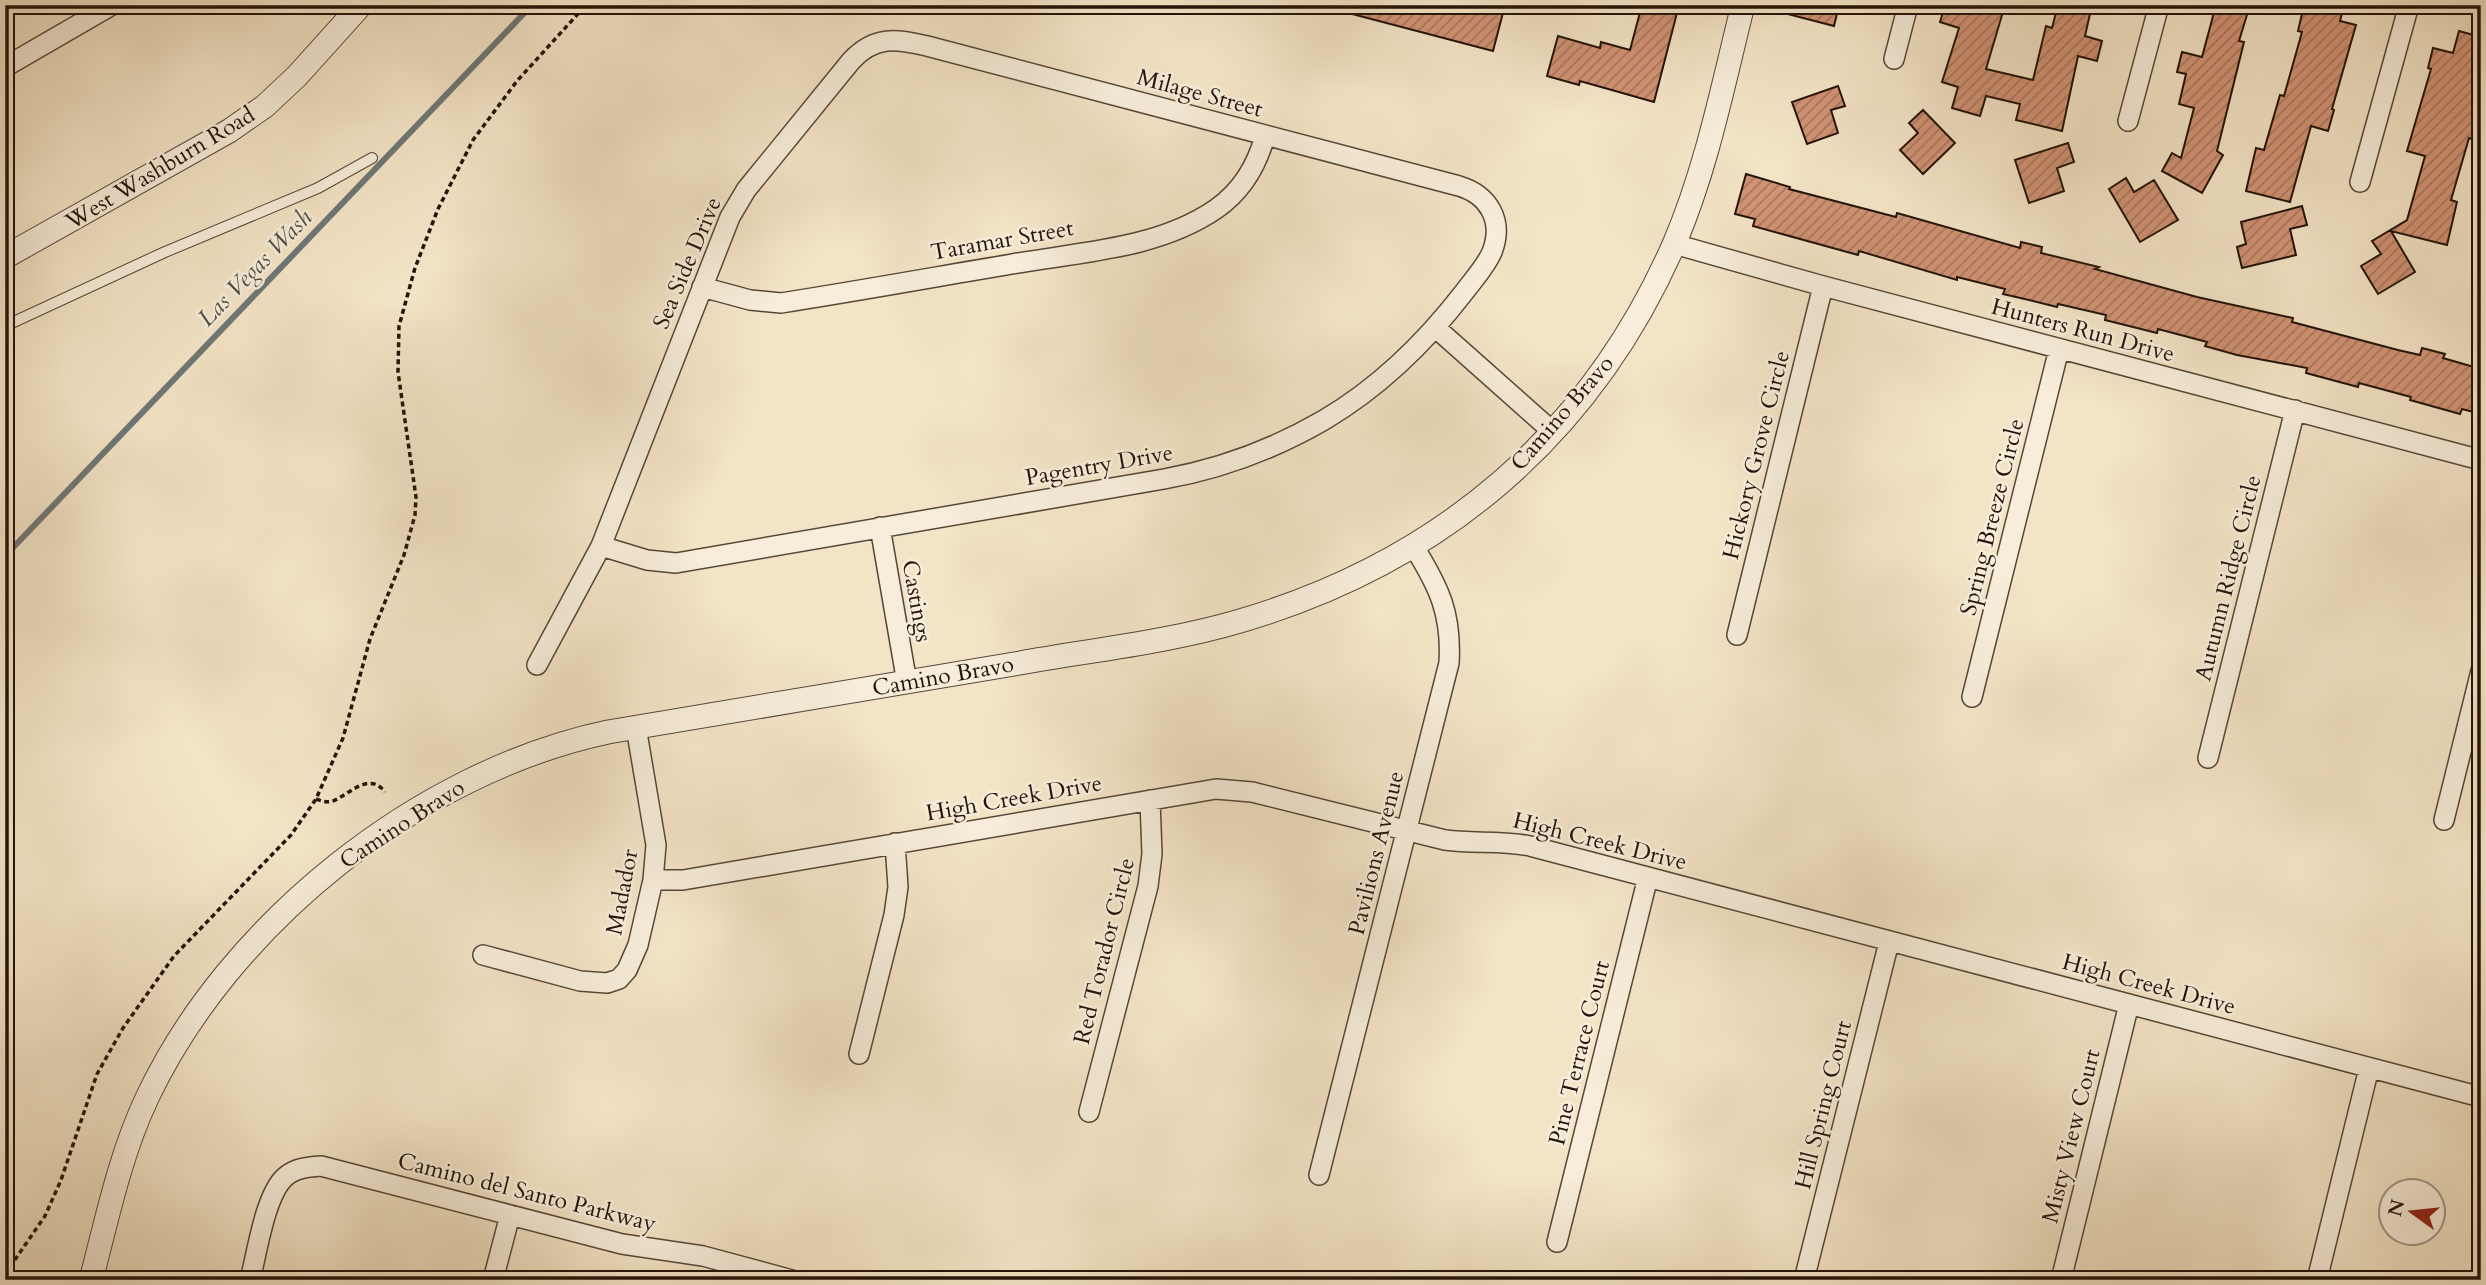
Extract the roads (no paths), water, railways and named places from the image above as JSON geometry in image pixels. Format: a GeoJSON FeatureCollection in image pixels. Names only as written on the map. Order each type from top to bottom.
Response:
{"type":"FeatureCollection","features":[{"type":"Feature","properties":{"kind":"street"},"geometry":{"type":"LineString","coordinates":[[5,67],[112,5]]}},
{"type":"Feature","properties":{"kind":"street","name":"West Washburn Road"},"geometry":{"type":"LineString","coordinates":[[5,257],[229,131],[265,106],[297,76],[361,5]]}},
{"type":"Feature","properties":{"kind":"street","name":"Camino Bravo"},"geometry":{"type":"LineString","coordinates":[[91,1280],[133,1129],[170,1053],[207,999],[265,931],[333,868],[387,828],[456,787],[517,758],[567,741],[636,727],[1135,644],[1235,623],[1340,586],[1414,547],[1488,493],[1553,432],[1595,381],[1614,355],[1646,300],[1674,244],[1695,189],[1743,5]]}},
{"type":"Feature","properties":{"kind":"street"},"geometry":{"type":"LineString","coordinates":[[1894,59],[1908,5]]}},
{"type":"Feature","properties":{"kind":"street"},"geometry":{"type":"LineString","coordinates":[[2128,121],[2159,5]]}},
{"type":"Feature","properties":{"kind":"street"},"geometry":{"type":"LineString","coordinates":[[2360,183],[2409,5]]}},
{"type":"Feature","properties":{"kind":"street","name":"Milage Street"},"geometry":{"type":"LineString","coordinates":[[882,41],[904,41],[927,46],[1471,189],[1489,205],[1494,215]]}},
{"type":"Feature","properties":{"kind":"street","name":"Sea Side Drive"},"geometry":{"type":"LineString","coordinates":[[537,665],[601,546],[730,217],[746,190],[858,53],[873,43],[882,41]]}},
{"type":"Feature","properties":{"kind":"street","name":"Taramar Street"},"geometry":{"type":"LineString","coordinates":[[702,287],[750,300],[781,303],[1142,241],[1201,218],[1231,196],[1252,171],[1265,135]]}},
{"type":"Feature","properties":{"kind":"street","name":"Pagentry Drive"},"geometry":{"type":"LineString","coordinates":[[601,546],[647,560],[676,562],[1164,480],[1243,458],[1296,435],[1345,406],[1403,361],[1436,328],[1486,263],[1492,251],[1497,227],[1494,215]]}},
{"type":"Feature","properties":{"kind":"street","name":"Hunters Run Drive"},"geometry":{"type":"LineString","coordinates":[[1674,244],[2481,460]]}},
{"type":"Feature","properties":{"kind":"street","name":"Hickory Grove Circle"},"geometry":{"type":"LineString","coordinates":[[1737,635],[1823,286]]}},
{"type":"Feature","properties":{"kind":"street"},"geometry":{"type":"LineString","coordinates":[[1436,328],[1553,432]]}},
{"type":"Feature","properties":{"kind":"street","name":"Spring Breeze Circle"},"geometry":{"type":"LineString","coordinates":[[1972,697],[2059,349]]}},
{"type":"Feature","properties":{"kind":"street","name":"Autumn Ridge Circle"},"geometry":{"type":"LineString","coordinates":[[2208,758],[2295,410]]}},
{"type":"Feature","properties":{"kind":"street","name":"Castings"},"geometry":{"type":"LineString","coordinates":[[880,527],[906,683]]}},
{"type":"Feature","properties":{"kind":"street","name":"Pavilions Avenue"},"geometry":{"type":"LineString","coordinates":[[1319,1175],[1446,681],[1449,628],[1440,593],[1414,547]]}},
{"type":"Feature","properties":{"kind":"street"},"geometry":{"type":"LineString","coordinates":[[2444,820],[2481,671]]}},
{"type":"Feature","properties":{"kind":"street","name":"Madador"},"geometry":{"type":"LineString","coordinates":[[483,955],[579,981],[607,982],[619,979],[627,970],[635,952],[653,880],[656,845],[636,727]]}},
{"type":"Feature","properties":{"kind":"street","name":"High Creek Drive"},"geometry":{"type":"LineString","coordinates":[[653,880],[683,880],[1216,789],[1252,792],[1459,842],[1516,843],[2481,1097]]}},
{"type":"Feature","properties":{"kind":"street","name":"Red Torador Circle"},"geometry":{"type":"LineString","coordinates":[[1089,1112],[1148,886],[1152,854],[1150,800]]}},
{"type":"Feature","properties":{"kind":"street"},"geometry":{"type":"LineString","coordinates":[[859,1054],[894,915],[898,887],[895,843]]}},
{"type":"Feature","properties":{"kind":"street","name":"Pine Terrace Court"},"geometry":{"type":"LineString","coordinates":[[1557,1242],[1648,877]]}},
{"type":"Feature","properties":{"kind":"street","name":"Hill Spring Court"},"geometry":{"type":"LineString","coordinates":[[1804,1280],[1889,942]]}},
{"type":"Feature","properties":{"kind":"street","name":"Misty View Court"},"geometry":{"type":"LineString","coordinates":[[2060,1280],[2129,1004]]}},
{"type":"Feature","properties":{"kind":"street"},"geometry":{"type":"LineString","coordinates":[[2317,1280],[2370,1068]]}},
{"type":"Feature","properties":{"kind":"street","name":"Camino del Santo Parkway"},"geometry":{"type":"LineString","coordinates":[[250,1280],[273,1196],[284,1178],[292,1172],[311,1167],[332,1168],[622,1244],[683,1253],[728,1272],[792,1280]]}},
{"type":"Feature","properties":{"kind":"street"},"geometry":{"type":"LineString","coordinates":[[493,1280],[510,1215]]}},
{"type":"Feature","properties":{"kind":"lane"},"geometry":{"type":"LineString","coordinates":[[5,326],[165,252],[318,188],[372,158]]}},
{"type":"Feature","properties":{"kind":"waterway","name":"Las Vegas Wash"},"geometry":{"type":"LineString","coordinates":[[5,556],[532,5]]}}]}
